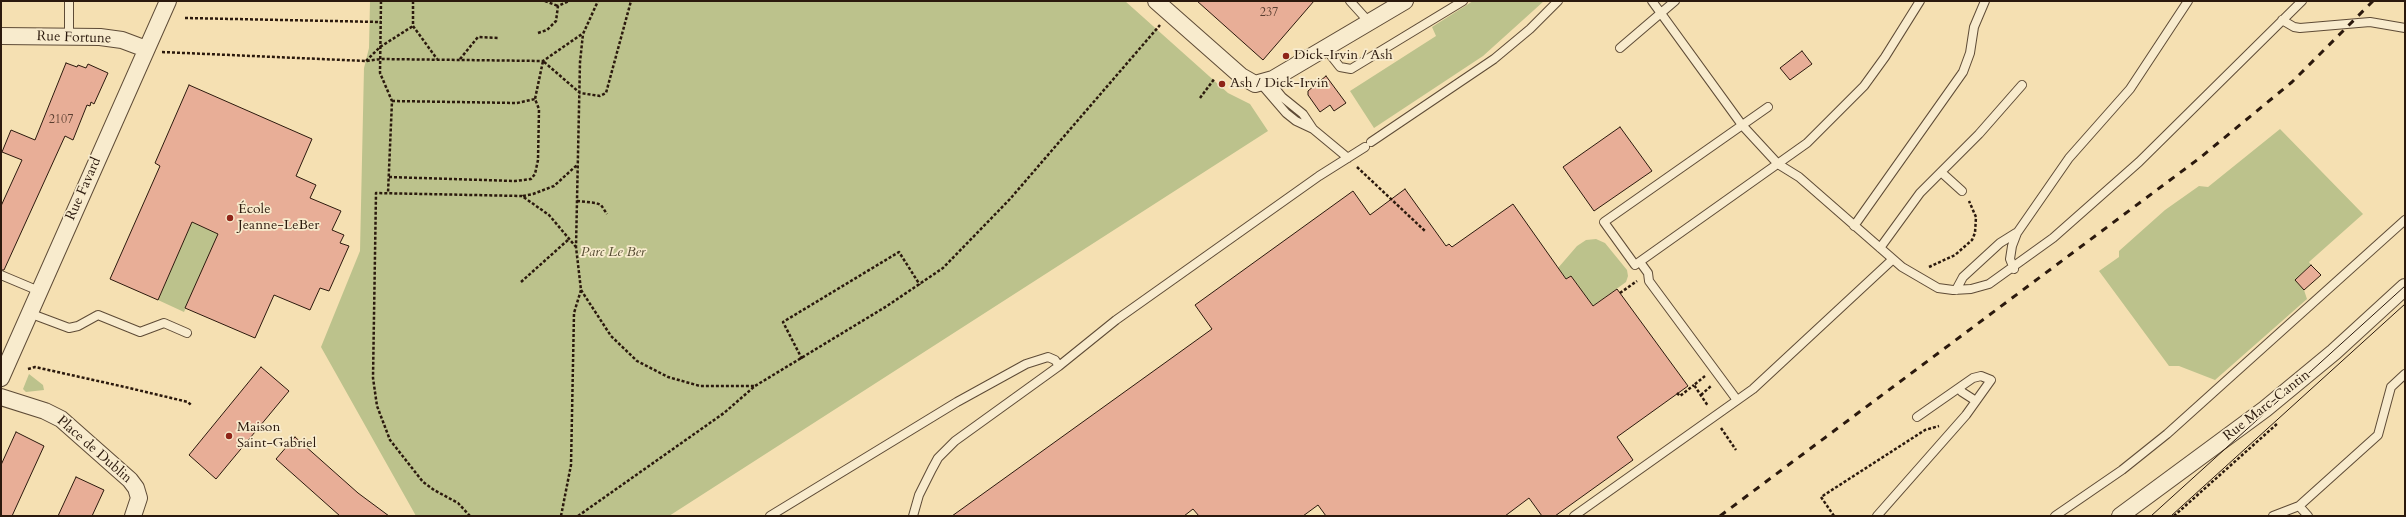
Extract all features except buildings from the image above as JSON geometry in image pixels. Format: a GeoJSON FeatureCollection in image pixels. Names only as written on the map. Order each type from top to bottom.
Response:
{"type":"FeatureCollection","features":[{"type":"Feature","properties":{"kind":"street","name":"Rue Favard"},"geometry":{"type":"LineString","coordinates":[[1,378],[168,1]]}},
{"type":"Feature","properties":{"kind":"street"},"geometry":{"type":"LineString","coordinates":[[1156,1],[1250,83],[1265,82],[1405,1]]}},
{"type":"Feature","properties":{"kind":"street","name":"Rue Fortune"},"geometry":{"type":"LineString","coordinates":[[1,36],[115,39],[146,49]]}},
{"type":"Feature","properties":{"kind":"street","name":"Rue Marc-Cantin"},"geometry":{"type":"LineString","coordinates":[[2120,516],[2265,409],[2334,352],[2405,287]]}},
{"type":"Feature","properties":{"kind":"street","name":"Place de Dublin"},"geometry":{"type":"LineString","coordinates":[[1,397],[61,419],[130,480],[136,488],[139,498],[133,516]]}},
{"type":"Feature","properties":{"kind":"lane"},"geometry":{"type":"LineString","coordinates":[[68,37],[69,1]]}},
{"type":"Feature","properties":{"kind":"lane"},"geometry":{"type":"LineString","coordinates":[[1350,1],[1369,22]]}},
{"type":"Feature","properties":{"kind":"lane"},"geometry":{"type":"LineString","coordinates":[[1325,48],[1340,67],[1351,69],[1463,1]]}},
{"type":"Feature","properties":{"kind":"lane"},"geometry":{"type":"LineString","coordinates":[[913,516],[924,483],[945,451],[1059,366],[1116,320],[1319,176],[1368,145],[1494,59],[1530,29],[1558,1]]}},
{"type":"Feature","properties":{"kind":"lane"},"geometry":{"type":"LineString","coordinates":[[1652,1],[1742,125],[1778,164],[1798,177],[1892,260],[1938,288],[1956,290],[1989,284],[2014,268],[2053,238],[2139,162],[2302,1]]}},
{"type":"Feature","properties":{"kind":"lane"},"geometry":{"type":"LineString","coordinates":[[1620,48],[1660,12],[1675,1]]}},
{"type":"Feature","properties":{"kind":"lane"},"geometry":{"type":"LineString","coordinates":[[1768,107],[1604,222],[1635,265],[1807,143],[1854,97],[1885,58],[1920,1]]}},
{"type":"Feature","properties":{"kind":"lane"},"geometry":{"type":"LineString","coordinates":[[1854,226],[1963,72],[1970,53],[1974,27],[1985,1]]}},
{"type":"Feature","properties":{"kind":"lane"},"geometry":{"type":"LineString","coordinates":[[2014,268],[2010,259],[2012,246],[2017,233],[2069,158],[2130,88],[2188,1]]}},
{"type":"Feature","properties":{"kind":"lane"},"geometry":{"type":"LineString","coordinates":[[2282,20],[2294,27],[2300,28],[2370,22],[2405,28]]}},
{"type":"Feature","properties":{"kind":"lane"},"geometry":{"type":"LineString","coordinates":[[1265,82],[1279,106],[1296,121],[1313,129],[1348,158]]}},
{"type":"Feature","properties":{"kind":"lane"},"geometry":{"type":"LineString","coordinates":[[1880,248],[1913,201],[1979,134],[2022,85]]}},
{"type":"Feature","properties":{"kind":"lane"},"geometry":{"type":"LineString","coordinates":[[1941,172],[1962,191]]}},
{"type":"Feature","properties":{"kind":"lane"},"geometry":{"type":"LineString","coordinates":[[2055,516],[2122,470],[2167,434],[2405,220]]}},
{"type":"Feature","properties":{"kind":"lane"},"geometry":{"type":"LineString","coordinates":[[1956,290],[1963,277],[2000,243],[2017,233]]}},
{"type":"Feature","properties":{"kind":"lane"},"geometry":{"type":"LineString","coordinates":[[1574,516],[1765,379],[1892,260]]}},
{"type":"Feature","properties":{"kind":"lane"},"geometry":{"type":"LineString","coordinates":[[1640,262],[1648,273],[1649,281],[1737,400]]}},
{"type":"Feature","properties":{"kind":"lane"},"geometry":{"type":"LineString","coordinates":[[1,275],[39,292]]}},
{"type":"Feature","properties":{"kind":"lane"},"geometry":{"type":"LineString","coordinates":[[30,313],[68,328],[78,326],[98,315],[140,332],[164,323],[187,333]]}},
{"type":"Feature","properties":{"kind":"lane"},"geometry":{"type":"LineString","coordinates":[[770,516],[957,402],[1026,364],[1048,357],[1055,360],[1059,366]]}},
{"type":"Feature","properties":{"kind":"lane"},"geometry":{"type":"LineString","coordinates":[[2273,516],[2299,506],[2378,435],[2391,387],[2405,374]]}},
{"type":"Feature","properties":{"kind":"lane"},"geometry":{"type":"LineString","coordinates":[[1877,516],[1966,415],[1991,380],[1980,376],[1973,378],[1917,417]]}},
{"type":"Feature","properties":{"kind":"lane"},"geometry":{"type":"LineString","coordinates":[[1959,388],[1962,392],[1976,401]]}},
{"type":"Feature","properties":{"kind":"lane"},"geometry":{"type":"LineString","coordinates":[[2299,506],[2308,516]]}},
{"type":"Feature","properties":{"kind":"path"},"geometry":{"type":"LineString","coordinates":[[381,1],[380,73],[392,101],[388,193]]}},
{"type":"Feature","properties":{"kind":"path"},"geometry":{"type":"LineString","coordinates":[[545,1],[558,6],[569,1]]}},
{"type":"Feature","properties":{"kind":"path"},"geometry":{"type":"LineString","coordinates":[[561,516],[571,465],[574,314],[581,290],[576,246],[577,164],[583,34],[598,1]]}},
{"type":"Feature","properties":{"kind":"path"},"geometry":{"type":"LineString","coordinates":[[543,61],[580,93],[600,96],[606,93],[631,1]]}},
{"type":"Feature","properties":{"kind":"path"},"geometry":{"type":"LineString","coordinates":[[417,3],[413,2],[413,26],[438,59]]}},
{"type":"Feature","properties":{"kind":"path"},"geometry":{"type":"LineString","coordinates":[[538,33],[547,30],[556,21],[558,6]]}},
{"type":"Feature","properties":{"kind":"path"},"geometry":{"type":"LineString","coordinates":[[185,18],[381,22]]}},
{"type":"Feature","properties":{"kind":"path"},"geometry":{"type":"LineString","coordinates":[[366,61],[380,47],[413,26]]}},
{"type":"Feature","properties":{"kind":"path"},"geometry":{"type":"LineString","coordinates":[[578,516],[724,413],[755,386],[802,359],[943,268],[1010,199],[1158,27]]}},
{"type":"Feature","properties":{"kind":"path"},"geometry":{"type":"LineString","coordinates":[[170,54],[366,61],[381,59],[438,59],[543,61],[583,34]]}},
{"type":"Feature","properties":{"kind":"path"},"geometry":{"type":"LineString","coordinates":[[459,60],[478,37],[499,38]]}},
{"type":"Feature","properties":{"kind":"path"},"geometry":{"type":"LineString","coordinates":[[389,178],[515,181],[531,179],[535,174],[538,160],[540,109],[535,99],[543,61]]}},
{"type":"Feature","properties":{"kind":"path"},"geometry":{"type":"LineString","coordinates":[[1200,98],[1215,78]]}},
{"type":"Feature","properties":{"kind":"path"},"geometry":{"type":"LineString","coordinates":[[465,102],[466,97]]}},
{"type":"Feature","properties":{"kind":"path"},"geometry":{"type":"LineString","coordinates":[[392,101],[517,103],[535,99]]}},
{"type":"Feature","properties":{"kind":"path"},"geometry":{"type":"LineString","coordinates":[[1348,158],[1425,232]]}},
{"type":"Feature","properties":{"kind":"path"},"geometry":{"type":"LineString","coordinates":[[470,516],[458,502],[434,490],[423,482],[390,440],[377,406],[373,378],[376,193],[522,196],[533,194],[554,186],[577,164]]}},
{"type":"Feature","properties":{"kind":"path"},"geometry":{"type":"LineString","coordinates":[[1917,276],[1928,268],[1955,255],[1972,240],[1975,233],[1976,217],[1974,209],[1962,191]]}},
{"type":"Feature","properties":{"kind":"path"},"geometry":{"type":"LineString","coordinates":[[522,196],[542,208],[576,246]]}},
{"type":"Feature","properties":{"kind":"path"},"geometry":{"type":"LineString","coordinates":[[577,201],[601,205],[606,214]]}},
{"type":"Feature","properties":{"kind":"path"},"geometry":{"type":"LineString","coordinates":[[521,282],[569,239]]}},
{"type":"Feature","properties":{"kind":"path"},"geometry":{"type":"LineString","coordinates":[[802,359],[783,322],[811,307],[899,252],[920,284]]}},
{"type":"Feature","properties":{"kind":"path"},"geometry":{"type":"LineString","coordinates":[[581,290],[602,325],[622,348],[637,361],[653,370],[700,386],[755,386]]}},
{"type":"Feature","properties":{"kind":"path"},"geometry":{"type":"LineString","coordinates":[[28,369],[35,366],[188,402],[192,406]]}},
{"type":"Feature","properties":{"kind":"path"},"geometry":{"type":"LineString","coordinates":[[1677,393],[1680,396],[1694,385]]}},
{"type":"Feature","properties":{"kind":"path"},"geometry":{"type":"LineString","coordinates":[[1719,424],[1736,450]]}},
{"type":"Feature","properties":{"kind":"path"},"geometry":{"type":"LineString","coordinates":[[1834,516],[1821,497],[1924,430],[1943,426]]}},
{"type":"Feature","properties":{"kind":"green space","name":"Parc Le Ber"},"geometry":{"type":"Polygon","coordinates":[[[370,1],[1125,1],[1228,93],[1250,104],[1268,131],[669,516],[416,516],[321,347],[360,251],[364,68],[369,48],[370,1]]]}},
{"type":"Feature","properties":{"kind":"green space"},"geometry":{"type":"Polygon","coordinates":[[[1473,1],[1544,1],[1483,56],[1374,128],[1350,91],[1436,36],[1432,27],[1473,1]]]}},
{"type":"Feature","properties":{"kind":"green space"},"geometry":{"type":"Polygon","coordinates":[[[2280,129],[2363,214],[2309,262],[2311,265],[2295,280],[2304,290],[2307,299],[2215,380],[2179,366],[2169,366],[2099,271],[2119,257],[2119,251],[2165,210],[2199,186],[2208,187],[2280,129]]]}},
{"type":"Feature","properties":{"kind":"green space"},"geometry":{"type":"Polygon","coordinates":[[[192,222],[228,238],[208,258],[184,312],[158,300],[192,222]]]}},
{"type":"Feature","properties":{"kind":"green space"},"geometry":{"type":"Polygon","coordinates":[[[1596,239],[1605,243],[1627,270],[1628,276],[1626,282],[1593,306],[1571,276],[1566,279],[1558,268],[1577,246],[1586,240],[1596,239]]]}},
{"type":"Feature","properties":{"kind":"green space"},"geometry":{"type":"Polygon","coordinates":[[[29,374],[43,385],[44,390],[26,392],[23,389],[29,374]]]}},
{"type":"Feature","properties":{"kind":"tram line"},"geometry":{"type":"LineString","coordinates":[[2151,516],[2405,286]]}},
{"type":"Feature","properties":{"kind":"tram line"},"geometry":{"type":"LineString","coordinates":[[2171,516],[2405,304]]}},
{"type":"Feature","properties":{"kind":"railway"},"geometry":{"type":"LineString","coordinates":[[1720,516],[2201,157],[2292,82],[2373,1]]}},
{"type":"Feature","properties":{"kind":"place","name":"Dick-Irvin / Ash"},"geometry":{"type":"Point","coordinates":[1286,56]}},
{"type":"Feature","properties":{"kind":"place","name":"Ash / Dick-Irvin"},"geometry":{"type":"Point","coordinates":[1222,84]}},
{"type":"Feature","properties":{"kind":"place","name":"École Jeanne-LeBer"},"geometry":{"type":"Point","coordinates":[230,218]}},
{"type":"Feature","properties":{"kind":"place","name":"Maison Saint-Gabriel"},"geometry":{"type":"Point","coordinates":[229,436]}}]}
